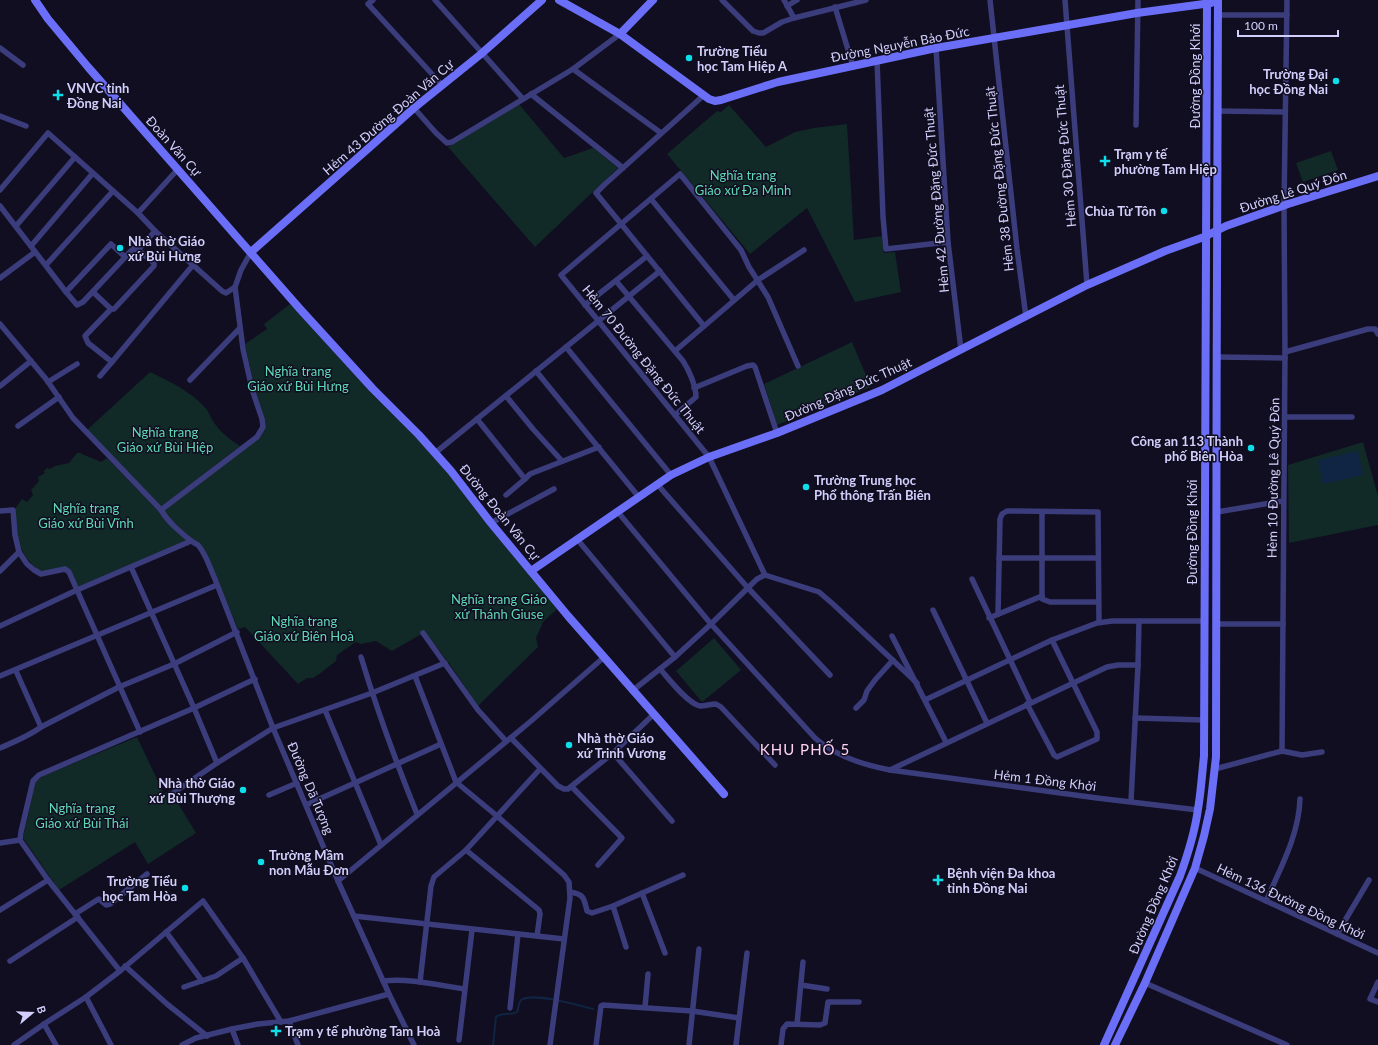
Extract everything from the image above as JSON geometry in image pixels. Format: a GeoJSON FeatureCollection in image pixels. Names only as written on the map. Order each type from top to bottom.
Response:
{"type":"FeatureCollection","features":[{"type":"Feature","properties":{"kind":"street","name":"Đoàn Văn Cự"},"geometry":{"type":"LineString","coordinates":[[35,0],[48,19],[88,67],[251,252]]}},
{"type":"Feature","properties":{"kind":"street"},"geometry":{"type":"LineString","coordinates":[[373,0],[368,4],[442,85]]}},
{"type":"Feature","properties":{"kind":"street"},"geometry":{"type":"LineString","coordinates":[[435,0],[523,99]]}},
{"type":"Feature","properties":{"kind":"street","name":"Đường Nguyễn Bảo Đức"},"geometry":{"type":"LineString","coordinates":[[560,0],[620,34],[711,100],[721,100],[778,82],[936,48],[1137,13],[1218,1]]}},
{"type":"Feature","properties":{"kind":"street"},"geometry":{"type":"LineString","coordinates":[[414,108],[436,133],[447,143],[450,143],[573,69],[620,34],[654,0]]}},
{"type":"Feature","properties":{"kind":"street"},"geometry":{"type":"LineString","coordinates":[[722,0],[753,31],[759,34],[782,22],[794,18],[866,0]]}},
{"type":"Feature","properties":{"kind":"street"},"geometry":{"type":"LineString","coordinates":[[784,0],[794,18]]}},
{"type":"Feature","properties":{"kind":"street"},"geometry":{"type":"LineString","coordinates":[[787,6],[797,0]]}},
{"type":"Feature","properties":{"kind":"street","name":"Hẻm 38 Đường Đặng Đức Thuật"},"geometry":{"type":"LineString","coordinates":[[990,0],[1017,249],[1026,317]]}},
{"type":"Feature","properties":{"kind":"street","name":"Hẻm 30 Đặng Đức Thuật"},"geometry":{"type":"LineString","coordinates":[[1064,0],[1087,285]]}},
{"type":"Feature","properties":{"kind":"street"},"geometry":{"type":"LineString","coordinates":[[1136,125],[1138,0]]}},
{"type":"Feature","properties":{"kind":"street","name":"Hẻm 10 Đường Lê Quý Đôn"},"geometry":{"type":"LineString","coordinates":[[1282,751],[1283,501],[1285,417],[1284,206],[1287,0]]}},
{"type":"Feature","properties":{"kind":"street","name":"Hẻm 43 Đường Đoàn Văn Cự"},"geometry":{"type":"LineString","coordinates":[[251,252],[414,108],[482,54],[540,1]]}},
{"type":"Feature","properties":{"kind":"street","name":"Đường Đồng Khởi"},"geometry":{"type":"LineString","coordinates":[[1115,1045],[1145,983],[1196,868],[1208,816],[1215,769],[1217,624],[1216,357],[1218,1]]}},
{"type":"Feature","properties":{"kind":"street","name":"Đường Đồng Khởi"},"geometry":{"type":"LineString","coordinates":[[1104,1045],[1186,860],[1198,810],[1203,769],[1207,2]]}},
{"type":"Feature","properties":{"kind":"street"},"geometry":{"type":"LineString","coordinates":[[835,7],[853,66]]}},
{"type":"Feature","properties":{"kind":"street"},"geometry":{"type":"LineString","coordinates":[[1218,16],[1287,15]]}},
{"type":"Feature","properties":{"kind":"street"},"geometry":{"type":"LineString","coordinates":[[0,48],[23,65]]}},
{"type":"Feature","properties":{"kind":"street","name":"Hẻm 42 Đường Đặng Đức Thuật"},"geometry":{"type":"LineString","coordinates":[[936,48],[948,242],[962,350]]}},
{"type":"Feature","properties":{"kind":"street"},"geometry":{"type":"LineString","coordinates":[[877,60],[883,217],[886,249],[948,242]]}},
{"type":"Feature","properties":{"kind":"street"},"geometry":{"type":"LineString","coordinates":[[573,69],[661,133]]}},
{"type":"Feature","properties":{"kind":"street"},"geometry":{"type":"LineString","coordinates":[[531,94],[623,168]]}},
{"type":"Feature","properties":{"kind":"street"},"geometry":{"type":"LineString","coordinates":[[704,95],[596,193],[704,326]]}},
{"type":"Feature","properties":{"kind":"street"},"geometry":{"type":"LineString","coordinates":[[1217,111],[1285,112]]}},
{"type":"Feature","properties":{"kind":"street"},"geometry":{"type":"LineString","coordinates":[[0,116],[26,126]]}},
{"type":"Feature","properties":{"kind":"street"},"geometry":{"type":"LineString","coordinates":[[0,190],[48,133],[225,293],[235,287]]}},
{"type":"Feature","properties":{"kind":"street"},"geometry":{"type":"LineString","coordinates":[[16,226],[75,157]]}},
{"type":"Feature","properties":{"kind":"street"},"geometry":{"type":"LineString","coordinates":[[138,213],[178,169]]}},
{"type":"Feature","properties":{"kind":"street"},"geometry":{"type":"LineString","coordinates":[[31,246],[93,173]]}},
{"type":"Feature","properties":{"kind":"street"},"geometry":{"type":"LineString","coordinates":[[621,224],[680,174],[743,253],[749,267],[768,297],[778,317],[798,366]]}},
{"type":"Feature","properties":{"kind":"street","name":"Đường Lê Quý Đôn"},"geometry":{"type":"LineString","coordinates":[[1206,236],[1217,230],[1284,206],[1378,176]]}},
{"type":"Feature","properties":{"kind":"street"},"geometry":{"type":"LineString","coordinates":[[46,265],[113,191]]}},
{"type":"Feature","properties":{"kind":"street"},"geometry":{"type":"LineString","coordinates":[[651,199],[734,300]]}},
{"type":"Feature","properties":{"kind":"street"},"geometry":{"type":"LineString","coordinates":[[0,206],[66,292],[78,305],[93,292],[132,250],[138,250],[154,263],[154,266],[116,306],[111,309],[85,338],[88,343],[112,362]]}},
{"type":"Feature","properties":{"kind":"street","name":"Hẻm 70 Đường Đặng Đức Thuật"},"geometry":{"type":"LineString","coordinates":[[621,224],[561,275],[709,457],[765,575]]}},
{"type":"Feature","properties":{"kind":"street"},"geometry":{"type":"LineString","coordinates":[[138,250],[156,231]]}},
{"type":"Feature","properties":{"kind":"street","name":"Đường Đặng Đức Thuật"},"geometry":{"type":"LineString","coordinates":[[531,571],[638,496],[671,475],[709,457],[777,433],[882,390],[1087,285],[1165,251],[1206,236]]}},
{"type":"Feature","properties":{"kind":"street"},"geometry":{"type":"LineString","coordinates":[[66,292],[111,244],[125,257]]}},
{"type":"Feature","properties":{"kind":"street"},"geometry":{"type":"LineString","coordinates":[[675,351],[758,280],[804,250]]}},
{"type":"Feature","properties":{"kind":"street"},"geometry":{"type":"LineString","coordinates":[[0,278],[35,252]]}},
{"type":"Feature","properties":{"kind":"street"},"geometry":{"type":"LineString","coordinates":[[161,510],[257,437],[263,427],[248,369],[240,328],[235,287],[241,270],[251,252]]}},
{"type":"Feature","properties":{"kind":"street","name":"Đường Đoàn Văn Cự"},"geometry":{"type":"LineString","coordinates":[[251,252],[373,390],[451,470],[491,523],[603,658],[724,794]]}},
{"type":"Feature","properties":{"kind":"street"},"geometry":{"type":"LineString","coordinates":[[585,305],[647,256]]}},
{"type":"Feature","properties":{"kind":"street"},"geometry":{"type":"LineString","coordinates":[[100,376],[193,265]]}},
{"type":"Feature","properties":{"kind":"street"},"geometry":{"type":"LineString","coordinates":[[435,453],[660,271]]}},
{"type":"Feature","properties":{"kind":"street"},"geometry":{"type":"LineString","coordinates":[[616,281],[686,365],[696,397],[675,415]]}},
{"type":"Feature","properties":{"kind":"street"},"geometry":{"type":"LineString","coordinates":[[93,292],[111,309]]}},
{"type":"Feature","properties":{"kind":"street","name":"Đường Dã Tượng"},"geometry":{"type":"LineString","coordinates":[[0,324],[48,382],[73,418],[161,510],[170,522],[200,548],[218,585],[274,728],[338,881],[388,994],[414,1045]]}},
{"type":"Feature","properties":{"kind":"street"},"geometry":{"type":"LineString","coordinates":[[190,380],[240,328]]}},
{"type":"Feature","properties":{"kind":"street"},"geometry":{"type":"LineString","coordinates":[[1216,357],[1285,355],[1368,329],[1375,330],[1378,334]]}},
{"type":"Feature","properties":{"kind":"street"},"geometry":{"type":"LineString","coordinates":[[566,347],[671,475]]}},
{"type":"Feature","properties":{"kind":"street"},"geometry":{"type":"LineString","coordinates":[[0,386],[31,361]]}},
{"type":"Feature","properties":{"kind":"street"},"geometry":{"type":"LineString","coordinates":[[48,382],[77,364]]}},
{"type":"Feature","properties":{"kind":"street"},"geometry":{"type":"LineString","coordinates":[[694,388],[747,366],[753,365],[777,433]]}},
{"type":"Feature","properties":{"kind":"street"},"geometry":{"type":"LineString","coordinates":[[536,371],[638,496]]}},
{"type":"Feature","properties":{"kind":"street"},"geometry":{"type":"LineString","coordinates":[[506,396],[562,461]]}},
{"type":"Feature","properties":{"kind":"street"},"geometry":{"type":"LineString","coordinates":[[18,426],[59,397]]}},
{"type":"Feature","properties":{"kind":"street"},"geometry":{"type":"LineString","coordinates":[[1285,417],[1352,417]]}},
{"type":"Feature","properties":{"kind":"street"},"geometry":{"type":"LineString","coordinates":[[477,420],[525,479]]}},
{"type":"Feature","properties":{"kind":"street"},"geometry":{"type":"LineString","coordinates":[[506,494],[530,474],[599,447]]}},
{"type":"Feature","properties":{"kind":"street"},"geometry":{"type":"LineString","coordinates":[[657,484],[748,588],[830,675]]}},
{"type":"Feature","properties":{"kind":"street"},"geometry":{"type":"LineString","coordinates":[[491,523],[554,489]]}},
{"type":"Feature","properties":{"kind":"street"},"geometry":{"type":"LineString","coordinates":[[1217,512],[1283,501]]}},
{"type":"Feature","properties":{"kind":"street"},"geometry":{"type":"LineString","coordinates":[[0,511],[13,510],[15,535],[19,552],[30,567],[38,573],[62,570],[67,570],[69,572],[140,732]]}},
{"type":"Feature","properties":{"kind":"street","name":"Hẻm 1 Đồng Khởi"},"geometry":{"type":"LineString","coordinates":[[617,511],[711,624],[820,743],[831,750],[866,765],[890,770],[1198,810]]}},
{"type":"Feature","properties":{"kind":"street"},"geometry":{"type":"LineString","coordinates":[[998,614],[1000,519],[1002,514],[1007,511],[1098,512],[1098,622]]}},
{"type":"Feature","properties":{"kind":"street"},"geometry":{"type":"LineString","coordinates":[[1042,512],[1042,596],[1044,600],[1050,602],[1098,602]]}},
{"type":"Feature","properties":{"kind":"street"},"geometry":{"type":"LineString","coordinates":[[577,539],[675,657]]}},
{"type":"Feature","properties":{"kind":"street"},"geometry":{"type":"LineString","coordinates":[[0,626],[77,590],[191,541]]}},
{"type":"Feature","properties":{"kind":"street"},"geometry":{"type":"LineString","coordinates":[[0,572],[19,552]]}},
{"type":"Feature","properties":{"kind":"street"},"geometry":{"type":"LineString","coordinates":[[999,558],[1098,558]]}},
{"type":"Feature","properties":{"kind":"street"},"geometry":{"type":"LineString","coordinates":[[131,567],[217,763]]}},
{"type":"Feature","properties":{"kind":"street"},"geometry":{"type":"LineString","coordinates":[[1204,571],[1217,570]]}},
{"type":"Feature","properties":{"kind":"street"},"geometry":{"type":"LineString","coordinates":[[632,691],[675,657],[748,588],[765,575],[819,592],[916,683]]}},
{"type":"Feature","properties":{"kind":"street"},"geometry":{"type":"LineString","coordinates":[[972,579],[1010,660],[1028,703],[1054,755],[1057,757],[1094,741],[1097,739],[1097,732],[1052,640]]}},
{"type":"Feature","properties":{"kind":"street"},"geometry":{"type":"LineString","coordinates":[[0,676],[16,671],[218,585]]}},
{"type":"Feature","properties":{"kind":"street"},"geometry":{"type":"LineString","coordinates":[[989,618],[1042,596]]}},
{"type":"Feature","properties":{"kind":"street"},"geometry":{"type":"LineString","coordinates":[[933,610],[987,723]]}},
{"type":"Feature","properties":{"kind":"street"},"geometry":{"type":"LineString","coordinates":[[1131,801],[1139,621]]}},
{"type":"Feature","properties":{"kind":"street"},"geometry":{"type":"LineString","coordinates":[[925,700],[1052,640],[1098,622],[1204,621]]}},
{"type":"Feature","properties":{"kind":"street"},"geometry":{"type":"LineString","coordinates":[[1217,624],[1283,624]]}},
{"type":"Feature","properties":{"kind":"street"},"geometry":{"type":"LineString","coordinates":[[0,748],[119,687],[174,664],[237,632]]}},
{"type":"Feature","properties":{"kind":"street"},"geometry":{"type":"LineString","coordinates":[[423,633],[478,710],[558,786],[564,789],[572,787],[613,753],[654,714]]}},
{"type":"Feature","properties":{"kind":"street"},"geometry":{"type":"LineString","coordinates":[[892,636],[946,742]]}},
{"type":"Feature","properties":{"kind":"street"},"geometry":{"type":"LineString","coordinates":[[361,656],[372,693],[417,814]]}},
{"type":"Feature","properties":{"kind":"street"},"geometry":{"type":"LineString","coordinates":[[338,881],[603,658]]}},
{"type":"Feature","properties":{"kind":"street"},"geometry":{"type":"LineString","coordinates":[[856,708],[864,700],[867,692],[875,680],[893,660]]}},
{"type":"Feature","properties":{"kind":"street"},"geometry":{"type":"LineString","coordinates":[[173,793],[217,763],[274,728],[372,693],[445,663]]}},
{"type":"Feature","properties":{"kind":"street"},"geometry":{"type":"LineString","coordinates":[[890,770],[1028,703],[1113,665],[1138,665]]}},
{"type":"Feature","properties":{"kind":"street"},"geometry":{"type":"LineString","coordinates":[[660,669],[695,704],[702,706],[716,704],[720,707],[775,765]]}},
{"type":"Feature","properties":{"kind":"street"},"geometry":{"type":"LineString","coordinates":[[16,671],[40,727]]}},
{"type":"Feature","properties":{"kind":"street"},"geometry":{"type":"LineString","coordinates":[[415,676],[456,782],[564,875],[569,882],[570,892],[550,1045]]}},
{"type":"Feature","properties":{"kind":"street"},"geometry":{"type":"LineString","coordinates":[[120,971],[48,880],[20,840],[33,782],[39,775],[194,708],[255,679]]}},
{"type":"Feature","properties":{"kind":"street"},"geometry":{"type":"LineString","coordinates":[[325,710],[381,845]]}},
{"type":"Feature","properties":{"kind":"street"},"geometry":{"type":"LineString","coordinates":[[1135,718],[1204,720]]}},
{"type":"Feature","properties":{"kind":"street"},"geometry":{"type":"LineString","coordinates":[[306,805],[441,744]]}},
{"type":"Feature","properties":{"kind":"street"},"geometry":{"type":"LineString","coordinates":[[1203,769],[1215,769],[1282,751],[1302,755],[1322,752]]}},
{"type":"Feature","properties":{"kind":"street"},"geometry":{"type":"LineString","coordinates":[[613,753],[672,821]]}},
{"type":"Feature","properties":{"kind":"street"},"geometry":{"type":"LineString","coordinates":[[420,982],[432,881],[438,873],[466,850],[540,769]]}},
{"type":"Feature","properties":{"kind":"street"},"geometry":{"type":"LineString","coordinates":[[269,795],[297,783]]}},
{"type":"Feature","properties":{"kind":"street"},"geometry":{"type":"LineString","coordinates":[[572,787],[622,838],[598,865]]}},
{"type":"Feature","properties":{"kind":"street"},"geometry":{"type":"LineString","coordinates":[[1266,901],[1289,847],[1298,815],[1300,799]]}},
{"type":"Feature","properties":{"kind":"street"},"geometry":{"type":"LineString","coordinates":[[0,843],[20,840]]}},
{"type":"Feature","properties":{"kind":"street"},"geometry":{"type":"LineString","coordinates":[[466,850],[539,910],[540,914],[537,936]]}},
{"type":"Feature","properties":{"kind":"street","name":"Hẻm 136 Đường Đồng Khởi"},"geometry":{"type":"LineString","coordinates":[[1196,868],[1378,953]]}},
{"type":"Feature","properties":{"kind":"street"},"geometry":{"type":"LineString","coordinates":[[10,961],[97,900],[99,899],[106,905],[110,904],[147,874]]}},
{"type":"Feature","properties":{"kind":"street"},"geometry":{"type":"LineString","coordinates":[[570,892],[580,894],[587,911],[592,913],[642,894],[683,874]]}},
{"type":"Feature","properties":{"kind":"street"},"geometry":{"type":"LineString","coordinates":[[0,910],[48,880]]}},
{"type":"Feature","properties":{"kind":"street"},"geometry":{"type":"LineString","coordinates":[[1338,934],[1369,880]]}},
{"type":"Feature","properties":{"kind":"street"},"geometry":{"type":"LineString","coordinates":[[642,894],[665,953]]}},
{"type":"Feature","properties":{"kind":"street"},"geometry":{"type":"LineString","coordinates":[[14,1045],[86,997],[120,971],[203,901],[243,958],[281,1022]]}},
{"type":"Feature","properties":{"kind":"street"},"geometry":{"type":"LineString","coordinates":[[613,906],[626,947]]}},
{"type":"Feature","properties":{"kind":"street"},"geometry":{"type":"LineString","coordinates":[[354,916],[564,939]]}},
{"type":"Feature","properties":{"kind":"street"},"geometry":{"type":"LineString","coordinates":[[459,1040],[472,930]]}},
{"type":"Feature","properties":{"kind":"street"},"geometry":{"type":"LineString","coordinates":[[166,932],[202,981]]}},
{"type":"Feature","properties":{"kind":"street"},"geometry":{"type":"LineString","coordinates":[[510,1008],[518,934]]}},
{"type":"Feature","properties":{"kind":"street"},"geometry":{"type":"LineString","coordinates":[[689,1045],[699,949]]}},
{"type":"Feature","properties":{"kind":"street"},"geometry":{"type":"LineString","coordinates":[[736,1045],[747,953]]}},
{"type":"Feature","properties":{"kind":"street"},"geometry":{"type":"LineString","coordinates":[[184,988],[221,973],[243,958]]}},
{"type":"Feature","properties":{"kind":"street"},"geometry":{"type":"LineString","coordinates":[[797,1024],[803,962]]}},
{"type":"Feature","properties":{"kind":"street"},"geometry":{"type":"LineString","coordinates":[[125,966],[166,1004],[207,1036]]}},
{"type":"Feature","properties":{"kind":"street"},"geometry":{"type":"LineString","coordinates":[[645,1007],[648,974]]}},
{"type":"Feature","properties":{"kind":"street"},"geometry":{"type":"LineString","coordinates":[[382,981],[400,979],[464,989]]}},
{"type":"Feature","properties":{"kind":"street"},"geometry":{"type":"LineString","coordinates":[[1378,982],[1370,999],[1378,1002]]}},
{"type":"Feature","properties":{"kind":"street"},"geometry":{"type":"LineString","coordinates":[[1145,983],[1287,1045]]}},
{"type":"Feature","properties":{"kind":"street"},"geometry":{"type":"LineString","coordinates":[[801,985],[826,989]]}},
{"type":"Feature","properties":{"kind":"street"},"geometry":{"type":"LineString","coordinates":[[182,1045],[196,1038],[232,1029],[258,1024],[289,1021],[388,994]]}},
{"type":"Feature","properties":{"kind":"street"},"geometry":{"type":"LineString","coordinates":[[86,997],[111,1045]]}},
{"type":"Feature","properties":{"kind":"street"},"geometry":{"type":"LineString","coordinates":[[781,1045],[782,1030],[784,1026],[789,1023],[818,1026],[824,1024],[828,1002],[859,1002]]}},
{"type":"Feature","properties":{"kind":"street"},"geometry":{"type":"LineString","coordinates":[[596,1045],[602,1005],[607,1004],[692,1011],[739,1018]]}},
{"type":"Feature","properties":{"kind":"street"},"geometry":{"type":"LineString","coordinates":[[289,1021],[298,1045]]}},
{"type":"Feature","properties":{"kind":"street"},"geometry":{"type":"LineString","coordinates":[[44,1024],[56,1045]]}},
{"type":"Feature","properties":{"kind":"street"},"geometry":{"type":"LineString","coordinates":[[232,1029],[238,1045]]}},
{"type":"Feature","properties":{"kind":"green space"},"geometry":{"type":"Polygon","coordinates":[[[519,104],[564,158],[593,148],[618,168],[535,247],[448,147],[519,104]]]}},
{"type":"Feature","properties":{"kind":"green space","name":"Nghĩa trang Giáo xứ Đa Minh"},"geometry":{"type":"Polygon","coordinates":[[[729,105],[766,147],[795,132],[847,124],[854,240],[882,236],[884,253],[895,252],[901,292],[855,302],[807,208],[750,254],[667,154],[717,111],[721,112],[729,105]]]}},
{"type":"Feature","properties":{"kind":"green space"},"geometry":{"type":"Polygon","coordinates":[[[1331,151],[1338,170],[1303,182],[1296,163],[1331,151]]]}},
{"type":"Feature","properties":{"kind":"green space"},"geometry":{"type":"Polygon","coordinates":[[[290,304],[370,392],[416,437],[448,473],[557,609],[542,623],[536,638],[538,647],[478,706],[448,662],[425,632],[392,651],[376,641],[361,644],[356,642],[337,655],[336,661],[318,675],[313,678],[307,678],[298,684],[245,627],[238,629],[218,580],[202,547],[198,542],[178,527],[164,511],[258,438],[264,419],[254,386],[245,344],[267,329],[264,324],[290,304]]]}},
{"type":"Feature","properties":{"kind":"green space"},"geometry":{"type":"Polygon","coordinates":[[[852,342],[871,387],[777,425],[764,384],[852,342]]]}},
{"type":"Feature","properties":{"kind":"green space","name":"Nghĩa trang Giáo xứ Bùi Hiệp"},"geometry":{"type":"Polygon","coordinates":[[[150,372],[173,383],[195,398],[207,410],[213,421],[222,432],[240,446],[161,507],[87,430],[150,372]]]}},
{"type":"Feature","properties":{"kind":"green space"},"geometry":{"type":"Polygon","coordinates":[[[1363,442],[1378,496],[1378,525],[1289,543],[1288,465],[1363,442]]]}},
{"type":"Feature","properties":{"kind":"green space","name":"Nghĩa trang Giáo xứ Bùi Vĩnh"},"geometry":{"type":"Polygon","coordinates":[[[77,453],[101,462],[107,458],[159,512],[168,524],[187,540],[78,587],[71,571],[39,571],[26,556],[19,543],[16,528],[15,509],[22,499],[27,502],[33,495],[31,490],[39,481],[38,477],[45,473],[44,471],[47,468],[50,469],[55,466],[69,463],[77,453]]]}},
{"type":"Feature","properties":{"kind":"green space"},"geometry":{"type":"Polygon","coordinates":[[[714,638],[741,670],[702,702],[676,671],[714,638]]]}},
{"type":"Feature","properties":{"kind":"green space","name":"Nghĩa trang Giáo xứ Bùi Thái"},"geometry":{"type":"Polygon","coordinates":[[[137,737],[164,794],[170,790],[196,833],[148,864],[135,842],[59,890],[23,838],[35,782],[43,776],[137,737]]]}},
{"type":"Feature","properties":{"kind":"water"},"geometry":{"type":"Polygon","coordinates":[[[1358,451],[1363,475],[1323,484],[1318,460],[1358,451]]]}},
{"type":"Feature","properties":{"kind":"waterway"},"geometry":{"type":"LineString","coordinates":[[493,1045],[496,1017],[517,1012],[519,1002],[523,999],[538,997],[547,998],[593,1009]]}},
{"type":"Feature","properties":{"kind":"place","name":"Trường Tiểu học Tam Hiệp A"},"geometry":{"type":"Point","coordinates":[689,58]}},
{"type":"Feature","properties":{"kind":"place","name":"Trường Đại học Đồng Nai"},"geometry":{"type":"Point","coordinates":[1336,81]}},
{"type":"Feature","properties":{"kind":"place","name":"VNVC tỉnh Đồng Nai"},"geometry":{"type":"Point","coordinates":[58,95]}},
{"type":"Feature","properties":{"kind":"place","name":"Trạm y tế phường Tam Hiệp"},"geometry":{"type":"Point","coordinates":[1105,161]}},
{"type":"Feature","properties":{"kind":"place","name":"Chùa Từ Tôn"},"geometry":{"type":"Point","coordinates":[1164,211]}},
{"type":"Feature","properties":{"kind":"place","name":"Nhà thờ Giáo xứ Bùi Hưng"},"geometry":{"type":"Point","coordinates":[120,248]}},
{"type":"Feature","properties":{"kind":"place","name":"Công an 113 Thành phố Biên Hòa"},"geometry":{"type":"Point","coordinates":[1251,448]}},
{"type":"Feature","properties":{"kind":"place","name":"Trường Trung học Phổ thông Trấn Biên"},"geometry":{"type":"Point","coordinates":[806,487]}},
{"type":"Feature","properties":{"kind":"place","name":"Nhà thờ Giáo xứ Trinh Vương"},"geometry":{"type":"Point","coordinates":[569,745]}},
{"type":"Feature","properties":{"kind":"place","name":"Nhà thờ Giáo xứ Bùi Thượng"},"geometry":{"type":"Point","coordinates":[243,790]}},
{"type":"Feature","properties":{"kind":"place","name":"Trường Mầm non Mẫu Đơn"},"geometry":{"type":"Point","coordinates":[261,862]}},
{"type":"Feature","properties":{"kind":"place","name":"Bệnh viện Đa khoa tỉnh Đồng Nai"},"geometry":{"type":"Point","coordinates":[938,880]}},
{"type":"Feature","properties":{"kind":"place","name":"Trường Tiểu học Tam Hòa"},"geometry":{"type":"Point","coordinates":[185,888]}},
{"type":"Feature","properties":{"kind":"place","name":"Trạm y tế phường Tam Hoà"},"geometry":{"type":"Point","coordinates":[276,1031]}},
{"type":"Feature","properties":{"kind":"district","name":"KHU PHỐ 5"},"geometry":{"type":"Point","coordinates":[805,750]}},
{"type":"Feature","properties":{"kind":"park label","name":"Nghĩa trang Giáo xứ Bùi Hưng"},"geometry":{"type":"Point","coordinates":[298,378]}},
{"type":"Feature","properties":{"kind":"park label","name":"Nghĩa trang Giáo xứ Thánh Giuse"},"geometry":{"type":"Point","coordinates":[499,606]}},
{"type":"Feature","properties":{"kind":"park label","name":"Nghĩa trang Giáo xứ Biên Hoà"},"geometry":{"type":"Point","coordinates":[304,628]}}]}
